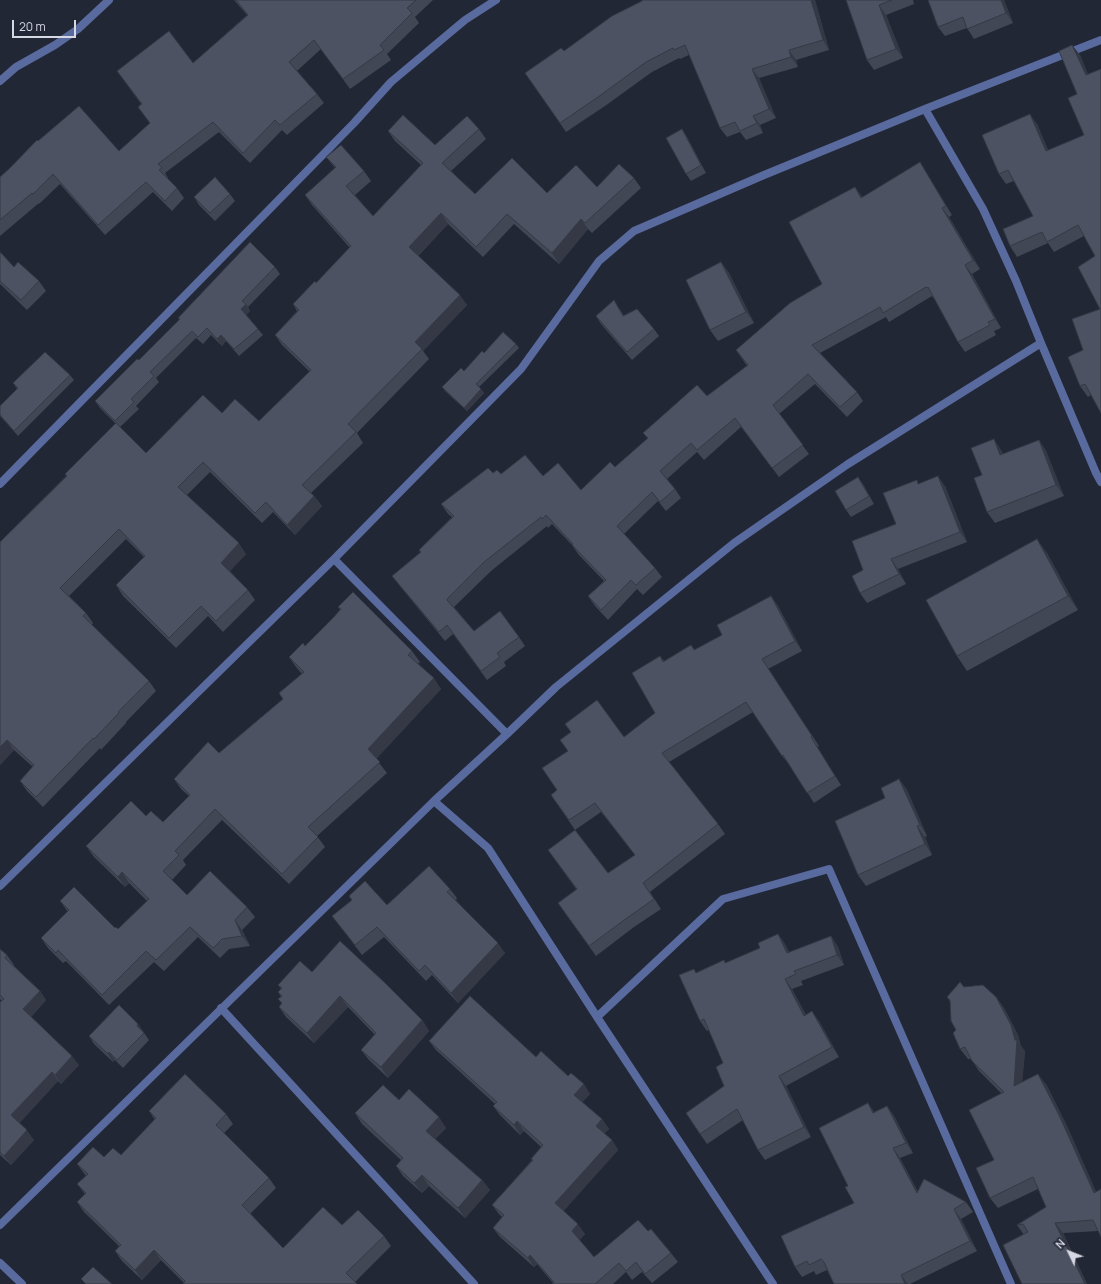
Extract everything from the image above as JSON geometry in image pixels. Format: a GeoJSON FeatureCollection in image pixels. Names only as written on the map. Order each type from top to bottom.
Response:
{"type":"FeatureCollection","features":[{"type":"Feature","properties":{"kind":"street"},"geometry":{"type":"LineString","coordinates":[[0,81],[16,68],[55,45],[78,29],[108,0]]}},
{"type":"Feature","properties":{"kind":"street"},"geometry":{"type":"LineString","coordinates":[[0,484],[348,129],[391,82],[465,20],[496,0]]}},
{"type":"Feature","properties":{"kind":"street"},"geometry":{"type":"LineString","coordinates":[[0,886],[334,559],[521,370],[599,261],[634,231],[725,191],[925,109],[1101,40]]}},
{"type":"Feature","properties":{"kind":"street"},"geometry":{"type":"LineString","coordinates":[[925,109],[983,209],[1016,281],[1101,482]]}},
{"type":"Feature","properties":{"kind":"street"},"geometry":{"type":"LineString","coordinates":[[0,1225],[434,801],[556,687],[734,543],[848,464],[1041,343]]}},
{"type":"Feature","properties":{"kind":"street"},"geometry":{"type":"LineString","coordinates":[[334,559],[507,734]]}},
{"type":"Feature","properties":{"kind":"street"},"geometry":{"type":"LineString","coordinates":[[434,801],[488,848],[597,1017],[773,1284]]}},
{"type":"Feature","properties":{"kind":"street"},"geometry":{"type":"LineString","coordinates":[[597,1017],[723,899],[829,869],[1011,1284]]}},
{"type":"Feature","properties":{"kind":"street"},"geometry":{"type":"LineString","coordinates":[[221,1008],[474,1284]]}},
{"type":"Feature","properties":{"kind":"street"},"geometry":{"type":"LineString","coordinates":[[0,1263],[22,1284]]}},
{"type":"Feature","properties":{"kind":"building"},"geometry":{"type":"Polygon","coordinates":[[[236,0],[416,0],[407,8],[412,13],[380,45],[384,50],[343,79],[314,40],[289,62],[317,94],[280,125],[275,120],[243,153],[213,122],[158,164],[162,168],[159,170],[177,188],[165,201],[146,182],[98,225],[53,174],[33,194],[32,193],[0,220],[0,177],[37,140],[38,141],[79,106],[119,151],[150,123],[138,107],[142,104],[117,71],[169,31],[193,63],[248,15],[236,0]]]}},
{"type":"Feature","properties":{"kind":"building"},"geometry":{"type":"Polygon","coordinates":[[[642,0],[811,0],[823,40],[789,50],[791,57],[752,69],[769,109],[753,116],[757,123],[740,131],[735,122],[720,128],[685,45],[674,50],[673,48],[646,62],[560,123],[525,73],[561,48],[564,51],[612,16],[642,0]]]}},
{"type":"Feature","properties":{"kind":"building"},"geometry":{"type":"Polygon","coordinates":[[[846,0],[892,0],[879,5],[896,49],[867,60],[846,0]]]}},
{"type":"Feature","properties":{"kind":"building"},"geometry":{"type":"Polygon","coordinates":[[[928,0],[1001,0],[1006,13],[967,29],[963,17],[938,27],[928,0]]]}},
{"type":"Feature","properties":{"kind":"building"},"geometry":{"type":"Polygon","coordinates":[[[1072,45],[1086,75],[1101,69],[1101,413],[1085,384],[1080,386],[1068,357],[1083,350],[1072,319],[1100,309],[1078,267],[1095,256],[1078,225],[1047,242],[1042,232],[1010,246],[1003,229],[1033,216],[1008,170],[999,174],[982,135],[1030,114],[1046,151],[1084,135],[1068,98],[1077,94],[1059,51],[1072,45]]]}},
{"type":"Feature","properties":{"kind":"building"},"geometry":{"type":"Polygon","coordinates":[[[403,115],[435,145],[467,116],[479,129],[442,163],[475,194],[512,158],[547,193],[576,165],[597,187],[619,164],[634,178],[585,223],[581,219],[552,253],[507,214],[476,247],[441,213],[409,247],[460,295],[415,342],[422,349],[348,424],[356,432],[302,485],[314,496],[287,525],[266,502],[255,513],[203,462],[178,487],[239,543],[221,563],[248,590],[216,621],[201,606],[169,638],[116,585],[145,556],[119,529],[60,588],[86,613],[83,616],[149,681],[36,797],[20,781],[34,765],[7,740],[0,747],[0,542],[67,476],[65,474],[116,423],[146,453],[203,395],[222,413],[235,399],[259,421],[311,370],[275,335],[299,310],[293,304],[315,281],[316,283],[351,246],[305,195],[336,167],[326,157],[341,145],[364,171],[346,186],[373,216],[423,163],[388,131],[403,115]]]}},
{"type":"Feature","properties":{"kind":"building"},"geometry":{"type":"Polygon","coordinates":[[[682,129],[701,165],[686,174],[666,138],[682,129]]]}},
{"type":"Feature","properties":{"kind":"building"},"geometry":{"type":"Polygon","coordinates":[[[920,162],[946,206],[942,208],[973,260],[965,265],[995,319],[988,322],[990,325],[958,342],[928,287],[883,313],[880,307],[812,345],[857,392],[840,407],[808,374],[773,405],[803,445],[772,468],[735,418],[697,450],[691,443],[660,471],[675,489],[660,502],[652,492],[617,526],[655,568],[636,585],[631,580],[601,610],[588,596],[606,580],[572,545],[573,544],[546,515],[542,519],[541,517],[484,562],[447,600],[474,631],[500,611],[519,637],[497,653],[500,657],[481,671],[447,625],[439,632],[392,576],[421,552],[419,550],[454,516],[441,504],[488,468],[493,473],[497,470],[501,474],[525,455],[543,476],[558,463],[581,490],[610,462],[615,467],[648,438],[643,433],[697,385],[707,396],[748,365],[736,350],[790,303],[822,284],[789,222],[855,187],[861,198],[920,162]]]}},
{"type":"Feature","properties":{"kind":"building"},"geometry":{"type":"Polygon","coordinates":[[[215,177],[230,194],[210,213],[194,197],[215,177]]]}},
{"type":"Feature","properties":{"kind":"building"},"geometry":{"type":"Polygon","coordinates":[[[250,242],[275,267],[242,301],[246,304],[241,309],[258,329],[234,349],[221,335],[217,339],[207,328],[198,337],[192,331],[150,372],[154,376],[131,399],[134,402],[115,421],[95,401],[180,319],[178,318],[250,242]]]}},
{"type":"Feature","properties":{"kind":"building"},"geometry":{"type":"Polygon","coordinates":[[[0,252],[14,267],[18,262],[39,281],[21,300],[0,281],[0,252]]]}},
{"type":"Feature","properties":{"kind":"building"},"geometry":{"type":"Polygon","coordinates":[[[721,262],[746,312],[710,330],[686,280],[721,262]]]}},
{"type":"Feature","properties":{"kind":"building"},"geometry":{"type":"Polygon","coordinates":[[[614,300],[623,316],[637,309],[654,329],[627,352],[596,316],[614,300]]]}},
{"type":"Feature","properties":{"kind":"building"},"geometry":{"type":"Polygon","coordinates":[[[503,332],[516,344],[476,384],[481,389],[464,408],[442,387],[461,368],[464,371],[482,351],[484,353],[503,332]]]}},
{"type":"Feature","properties":{"kind":"building"},"geometry":{"type":"Polygon","coordinates":[[[45,352],[70,375],[14,431],[0,415],[0,406],[18,388],[13,383],[45,352]]]}},
{"type":"Feature","properties":{"kind":"building"},"geometry":{"type":"Polygon","coordinates":[[[994,439],[1000,455],[1039,440],[1056,485],[987,512],[974,478],[982,475],[971,448],[994,439]]]}},
{"type":"Feature","properties":{"kind":"building"},"geometry":{"type":"Polygon","coordinates":[[[938,476],[960,532],[891,559],[899,574],[860,593],[852,576],[863,570],[852,541],[896,524],[883,493],[917,480],[918,484],[938,476]]]}},
{"type":"Feature","properties":{"kind":"building"},"geometry":{"type":"Polygon","coordinates":[[[858,477],[869,496],[846,510],[835,491],[858,477]]]}},
{"type":"Feature","properties":{"kind":"building"},"geometry":{"type":"Polygon","coordinates":[[[1037,539],[1068,596],[957,656],[926,600],[1037,539]]]}},
{"type":"Feature","properties":{"kind":"building"},"geometry":{"type":"Polygon","coordinates":[[[353,592],[412,651],[408,655],[434,678],[368,749],[380,762],[308,827],[318,837],[282,874],[215,809],[175,851],[179,855],[163,871],[187,895],[210,871],[247,907],[235,920],[242,936],[222,939],[213,948],[190,927],[156,960],[146,951],[102,995],[58,950],[56,953],[41,938],[69,910],[60,901],[74,887],[115,928],[116,927],[118,929],[149,899],[122,872],[118,877],[86,846],[131,801],[146,816],[151,811],[163,822],[190,795],[174,779],[208,742],[219,753],[283,699],[279,693],[304,672],[289,657],[303,643],[305,646],[333,618],[341,609],[338,607],[353,592]]]}},
{"type":"Feature","properties":{"kind":"building"},"geometry":{"type":"Polygon","coordinates":[[[771,596],[795,641],[762,659],[812,736],[811,737],[835,776],[807,793],[783,755],[782,756],[746,702],[662,753],[718,824],[643,883],[654,899],[589,946],[558,903],[577,889],[548,850],[575,830],[608,873],[635,855],[595,803],[569,820],[551,795],[557,790],[542,768],[568,751],[560,740],[571,732],[565,724],[597,700],[624,737],[655,713],[632,673],[660,656],[663,662],[691,645],[694,650],[722,635],[717,625],[771,596]]]}},
{"type":"Feature","properties":{"kind":"building"},"geometry":{"type":"Polygon","coordinates":[[[899,779],[920,825],[917,826],[925,844],[858,875],[835,821],[885,798],[881,788],[899,779]]]}},
{"type":"Feature","properties":{"kind":"building"},"geometry":{"type":"Polygon","coordinates":[[[429,866],[450,889],[447,892],[498,943],[451,993],[425,965],[419,971],[377,927],[355,945],[332,916],[352,900],[349,896],[365,881],[387,905],[429,866]]]}},
{"type":"Feature","properties":{"kind":"building"},"geometry":{"type":"Polygon","coordinates":[[[778,934],[787,953],[831,936],[837,955],[794,971],[796,974],[785,979],[804,1016],[812,1011],[832,1047],[779,1076],[804,1127],[758,1150],[737,1109],[700,1134],[686,1113],[724,1086],[716,1067],[723,1063],[704,1019],[700,1021],[679,975],[694,969],[696,973],[724,960],[725,963],[760,948],[758,943],[778,934]]]}},
{"type":"Feature","properties":{"kind":"building"},"geometry":{"type":"Polygon","coordinates":[[[340,941],[422,1020],[381,1067],[361,1050],[376,1033],[340,996],[307,1033],[279,1007],[282,1003],[278,999],[282,996],[278,992],[282,988],[278,985],[300,961],[312,972],[340,941]]]}},
{"type":"Feature","properties":{"kind":"building"},"geometry":{"type":"Polygon","coordinates":[[[0,949],[7,955],[5,958],[40,991],[23,1009],[72,1056],[55,1075],[52,1072],[11,1115],[27,1130],[4,1156],[0,1152],[0,1002],[4,999],[0,995],[0,949]]]}},
{"type":"Feature","properties":{"kind":"building"},"geometry":{"type":"Polygon","coordinates":[[[960,982],[964,987],[983,985],[996,997],[1011,1025],[1015,1040],[1017,1040],[1014,1086],[1038,1074],[1059,1115],[1094,1193],[1101,1189],[1101,1237],[1093,1220],[1055,1223],[1085,1284],[1022,1284],[1003,1245],[1028,1232],[1023,1224],[1017,1225],[1046,1207],[1033,1177],[990,1198],[976,1168],[994,1160],[969,1110],[1004,1092],[972,1061],[965,1047],[960,1049],[953,1033],[956,1030],[951,1021],[950,1000],[947,997],[960,982]]]}},
{"type":"Feature","properties":{"kind":"building"},"geometry":{"type":"Polygon","coordinates":[[[470,996],[536,1057],[541,1051],[568,1076],[571,1073],[584,1084],[574,1095],[602,1119],[596,1126],[612,1140],[555,1203],[578,1224],[572,1231],[594,1257],[638,1220],[648,1231],[651,1229],[671,1253],[645,1274],[636,1262],[626,1271],[619,1263],[595,1284],[552,1284],[554,1282],[530,1255],[528,1258],[493,1228],[504,1215],[492,1205],[533,1160],[531,1159],[543,1145],[517,1121],[514,1125],[493,1106],[497,1102],[429,1041],[470,996]]]}},
{"type":"Feature","properties":{"kind":"building"},"geometry":{"type":"Polygon","coordinates":[[[119,1005],[138,1024],[137,1026],[144,1033],[117,1060],[109,1052],[108,1054],[89,1036],[119,1005]]]}},
{"type":"Feature","properties":{"kind":"building"},"geometry":{"type":"Polygon","coordinates":[[[185,1074],[226,1114],[216,1125],[269,1178],[242,1205],[283,1248],[323,1207],[342,1225],[358,1210],[384,1236],[346,1273],[357,1284],[183,1284],[185,1281],[154,1250],[135,1270],[115,1251],[121,1245],[77,1202],[86,1193],[77,1184],[88,1174],[77,1164],[93,1147],[104,1157],[113,1148],[121,1155],[156,1118],[149,1111],[185,1074]]]}},
{"type":"Feature","properties":{"kind":"building"},"geometry":{"type":"Polygon","coordinates":[[[383,1085],[399,1100],[409,1089],[439,1117],[426,1131],[482,1180],[458,1208],[422,1175],[414,1183],[396,1166],[403,1158],[355,1113],[383,1085]]]}},
{"type":"Feature","properties":{"kind":"building"},"geometry":{"type":"Polygon","coordinates":[[[868,1103],[873,1113],[887,1106],[906,1143],[893,1148],[917,1193],[924,1179],[966,1202],[954,1209],[970,1241],[901,1275],[905,1284],[834,1284],[824,1262],[821,1259],[809,1265],[807,1261],[795,1267],[781,1236],[854,1203],[845,1187],[848,1186],[819,1128],[868,1103]]]}},
{"type":"Feature","properties":{"kind":"building"},"geometry":{"type":"Polygon","coordinates":[[[93,1267],[112,1284],[86,1284],[81,1279],[93,1267]]]}}]}
